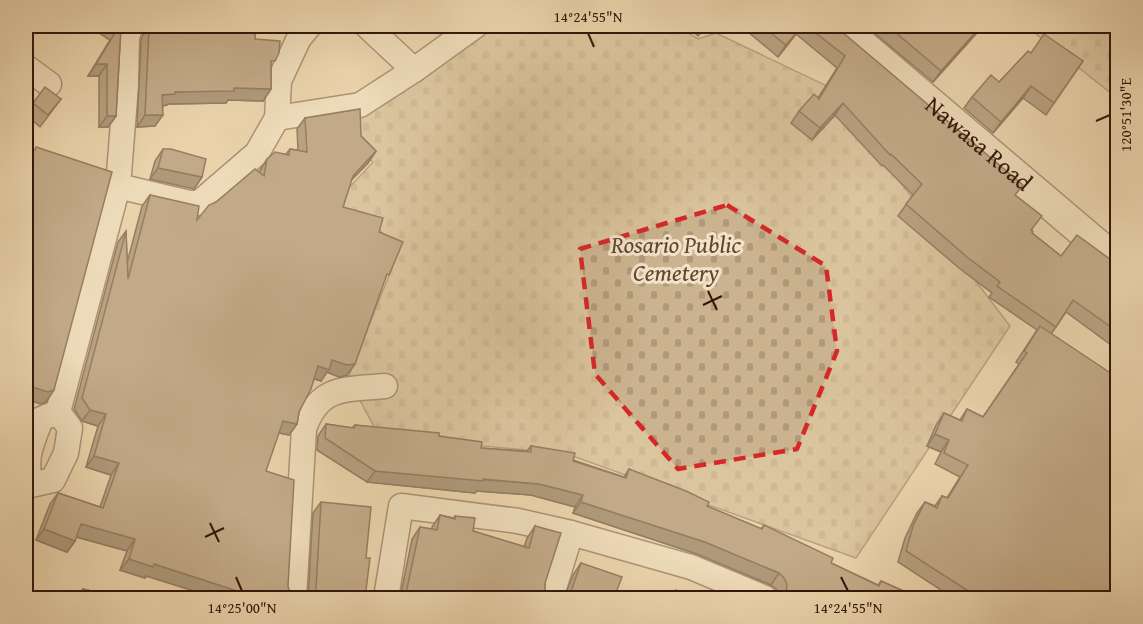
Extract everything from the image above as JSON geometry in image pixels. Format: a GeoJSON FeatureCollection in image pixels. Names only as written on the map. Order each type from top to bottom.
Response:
{"type":"FeatureCollection","features":[{"type":"Feature","properties":{"kind":"street"},"geometry":{"type":"LineString","coordinates":[[58,412],[118,186],[126,85],[127,37],[131,26]]}},
{"type":"Feature","properties":{"kind":"street"},"geometry":{"type":"LineString","coordinates":[[118,186],[189,203],[199,203],[257,153],[277,118],[279,81],[299,38],[309,26]]}},
{"type":"Feature","properties":{"kind":"street"},"geometry":{"type":"LineString","coordinates":[[367,26],[414,70]]}},
{"type":"Feature","properties":{"kind":"street"},"geometry":{"type":"LineString","coordinates":[[277,118],[360,105],[475,26]]}},
{"type":"Feature","properties":{"kind":"street","name":"Nawasa Road"},"geometry":{"type":"LineString","coordinates":[[840,26],[1118,262]]}},
{"type":"Feature","properties":{"kind":"street"},"geometry":{"type":"LineString","coordinates":[[26,67],[49,84]]}},
{"type":"Feature","properties":{"kind":"street"},"geometry":{"type":"LineString","coordinates":[[294,598],[304,429],[310,412],[334,390],[385,386]]}},
{"type":"Feature","properties":{"kind":"street"},"geometry":{"type":"LineString","coordinates":[[58,412],[70,428],[66,453],[53,480],[28,494],[26,468],[32,443],[41,419],[58,412]]}},
{"type":"Feature","properties":{"kind":"street"},"geometry":{"type":"LineString","coordinates":[[386,598],[401,506],[518,521],[572,533],[691,567],[765,598]]}},
{"type":"Feature","properties":{"kind":"street"},"geometry":{"type":"LineString","coordinates":[[551,598],[572,533]]}},
{"type":"Feature","properties":{"kind":"highlighted area"},"geometry":{"type":"Polygon","coordinates":[[[727,205],[826,266],[837,351],[797,449],[678,469],[595,374],[580,249],[727,205]]]}},
{"type":"Feature","properties":{"kind":"green space","name":"Rosario Public Cemetery"},"geometry":{"type":"Polygon","coordinates":[[[481,26],[676,26],[698,39],[716,33],[827,86],[1010,326],[856,558],[567,454],[379,436],[348,378],[398,253],[379,229],[339,217],[344,193],[373,162],[354,146],[358,116],[481,26]]]}},
{"type":"Feature","properties":{"kind":"green space"},"geometry":{"type":"Polygon","coordinates":[[[1026,26],[1117,26],[1117,98],[1026,26]]]}},
{"type":"Feature","properties":{"kind":"building"},"geometry":{"type":"Polygon","coordinates":[[[114,26],[121,26],[116,116],[107,116],[107,64],[96,64],[118,28],[114,26]]]}},
{"type":"Feature","properties":{"kind":"building"},"geometry":{"type":"Polygon","coordinates":[[[150,26],[255,26],[255,39],[280,41],[279,53],[275,61],[271,61],[271,89],[234,88],[234,91],[175,92],[175,94],[162,95],[163,115],[145,115],[150,26]]]}},
{"type":"Feature","properties":{"kind":"building"},"geometry":{"type":"Polygon","coordinates":[[[762,26],[802,26],[786,45],[762,26]]]}},
{"type":"Feature","properties":{"kind":"building"},"geometry":{"type":"Polygon","coordinates":[[[807,26],[835,26],[1023,185],[1015,195],[1042,216],[1031,230],[1032,233],[1061,256],[1077,235],[1118,265],[1118,332],[1073,300],[1056,327],[997,286],[1000,282],[967,257],[906,204],[922,184],[890,155],[843,103],[820,128],[799,111],[814,94],[819,99],[845,56],[807,26]]]}},
{"type":"Feature","properties":{"kind":"building"},"geometry":{"type":"Polygon","coordinates":[[[888,26],[981,26],[941,71],[888,26]]]}},
{"type":"Feature","properties":{"kind":"building"},"geometry":{"type":"Polygon","coordinates":[[[1044,34],[1083,61],[1054,103],[1031,86],[1001,122],[972,97],[991,75],[999,82],[1028,51],[1031,53],[1044,34]]]}},
{"type":"Feature","properties":{"kind":"building"},"geometry":{"type":"Polygon","coordinates":[[[45,87],[61,99],[48,115],[33,103],[45,87]]]}},
{"type":"Feature","properties":{"kind":"building"},"geometry":{"type":"Polygon","coordinates":[[[360,109],[361,136],[376,151],[353,176],[343,207],[383,218],[379,232],[403,242],[389,275],[387,274],[355,364],[347,365],[332,360],[329,370],[318,366],[311,389],[299,412],[297,424],[283,421],[266,471],[294,480],[288,586],[295,598],[259,598],[154,564],[153,567],[129,559],[135,539],[81,524],[75,541],[44,529],[58,493],[103,508],[119,463],[94,456],[106,414],[90,410],[82,398],[126,231],[128,279],[150,195],[199,206],[197,220],[209,205],[216,202],[255,169],[264,176],[267,159],[275,152],[289,155],[290,149],[307,152],[305,118],[360,109]]]}},
{"type":"Feature","properties":{"kind":"building"},"geometry":{"type":"Polygon","coordinates":[[[26,147],[35,150],[36,147],[112,172],[54,390],[48,392],[26,385],[26,147]]]}},
{"type":"Feature","properties":{"kind":"building"},"geometry":{"type":"Polygon","coordinates":[[[163,149],[171,149],[206,159],[202,177],[158,168],[163,149]]]}},
{"type":"Feature","properties":{"kind":"building"},"geometry":{"type":"Polygon","coordinates":[[[1040,326],[1112,374],[1118,365],[1118,598],[979,598],[906,551],[913,526],[925,502],[937,508],[942,496],[948,498],[968,465],[944,453],[949,440],[935,434],[944,413],[962,421],[967,409],[983,417],[1027,353],[1024,351],[1040,326]]]}},
{"type":"Feature","properties":{"kind":"building"},"geometry":{"type":"Polygon","coordinates":[[[326,424],[439,433],[439,436],[482,442],[481,448],[531,452],[531,446],[575,453],[573,461],[626,478],[629,469],[686,491],[709,502],[707,506],[762,529],[764,525],[833,558],[831,563],[879,586],[881,581],[919,598],[781,598],[786,593],[787,584],[779,573],[705,542],[581,502],[583,495],[539,484],[375,471],[325,438],[326,424]]]}},
{"type":"Feature","properties":{"kind":"building"},"geometry":{"type":"Polygon","coordinates":[[[321,502],[371,507],[366,558],[370,558],[365,598],[309,598],[314,595],[316,588],[321,502]]]}},
{"type":"Feature","properties":{"kind":"building"},"geometry":{"type":"Polygon","coordinates":[[[440,515],[455,519],[455,516],[475,518],[473,531],[529,548],[535,526],[561,533],[545,583],[548,596],[553,598],[405,598],[420,527],[437,530],[440,515]]]}},
{"type":"Feature","properties":{"kind":"building"},"geometry":{"type":"Polygon","coordinates":[[[581,563],[622,577],[614,598],[566,598],[569,597],[581,563]]]}},
{"type":"Feature","properties":{"kind":"building"},"geometry":{"type":"Polygon","coordinates":[[[83,589],[119,598],[81,598],[83,589]]]}},
{"type":"Feature","properties":{"kind":"building"},"geometry":{"type":"Polygon","coordinates":[[[676,590],[698,598],[673,598],[676,590]]]}}]}
